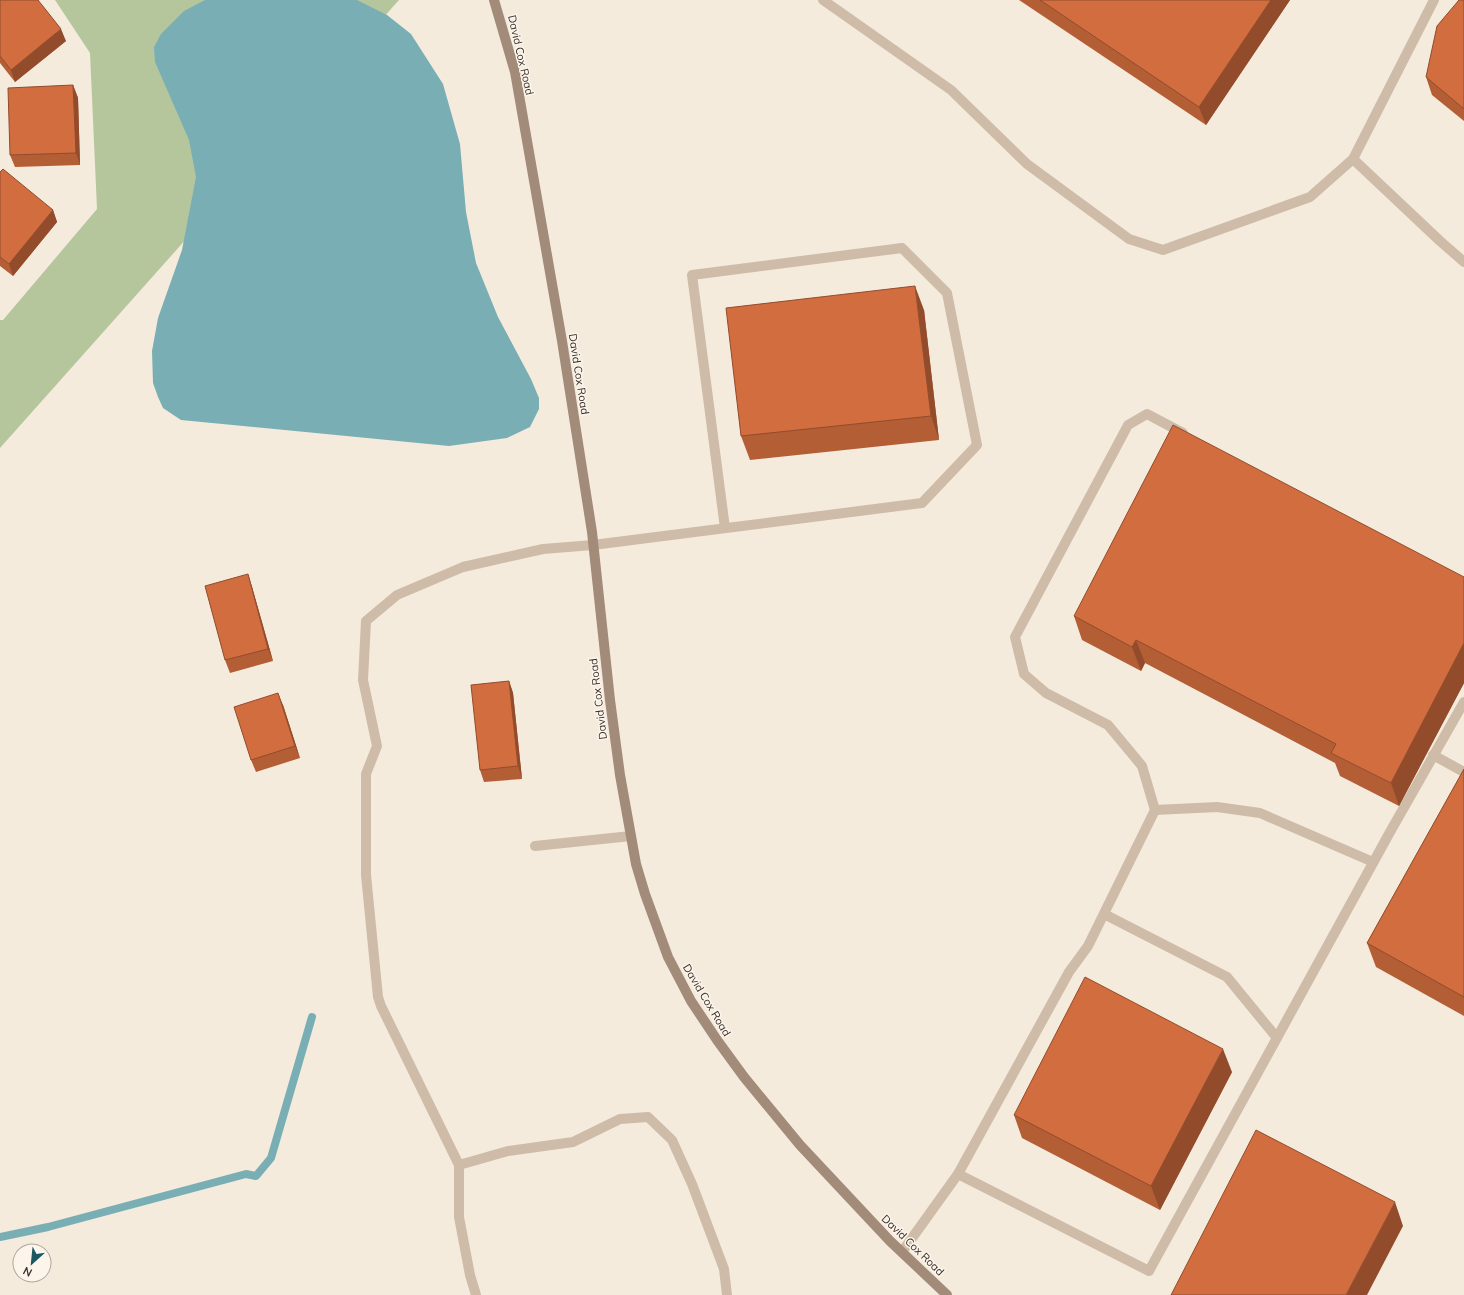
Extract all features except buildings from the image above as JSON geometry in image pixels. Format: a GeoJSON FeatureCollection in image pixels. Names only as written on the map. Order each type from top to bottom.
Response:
{"type":"FeatureCollection","features":[{"type":"Feature","properties":{"kind":"main road","name":"David Cox Road"},"geometry":{"type":"LineString","coordinates":[[494,0],[515,72],[562,340],[593,545],[620,775],[636,864],[644,894],[668,957],[691,1001],[744,1077],[800,1145],[902,1252],[947,1295]]}},
{"type":"Feature","properties":{"kind":"lane"},"geometry":{"type":"LineString","coordinates":[[824,0],[951,90],[1027,164],[1128,239],[1163,250],[1310,197],[1353,159],[1434,0]]}},
{"type":"Feature","properties":{"kind":"lane"},"geometry":{"type":"LineString","coordinates":[[1353,159],[1464,262]]}},
{"type":"Feature","properties":{"kind":"lane"},"geometry":{"type":"LineString","coordinates":[[476,1295],[470,1275],[458,1217],[459,1165],[381,1006],[378,997],[366,875],[366,774],[377,746],[363,680],[366,621],[397,595],[463,566],[542,549],[593,545],[922,503],[977,445],[947,293],[902,248],[692,275],[725,528]]}},
{"type":"Feature","properties":{"kind":"lane"},"geometry":{"type":"LineString","coordinates":[[902,1252],[958,1174],[1069,972],[1088,946],[1156,810],[1142,766],[1108,725],[1046,693],[1024,674],[1015,637],[1128,425],[1147,414],[1190,436]]}},
{"type":"Feature","properties":{"kind":"lane"},"geometry":{"type":"LineString","coordinates":[[958,1174],[1149,1271],[1373,862],[1464,702]]}},
{"type":"Feature","properties":{"kind":"lane"},"geometry":{"type":"LineString","coordinates":[[1433,755],[1464,772]]}},
{"type":"Feature","properties":{"kind":"lane"},"geometry":{"type":"LineString","coordinates":[[1156,810],[1217,807],[1260,813],[1373,862]]}},
{"type":"Feature","properties":{"kind":"lane"},"geometry":{"type":"LineString","coordinates":[[535,846],[631,836]]}},
{"type":"Feature","properties":{"kind":"lane"},"geometry":{"type":"LineString","coordinates":[[1104,914],[1227,977],[1277,1038]]}},
{"type":"Feature","properties":{"kind":"lane"},"geometry":{"type":"LineString","coordinates":[[459,1165],[508,1151],[573,1142],[620,1119],[648,1117],[672,1140],[692,1184],[724,1269],[727,1295]]}},
{"type":"Feature","properties":{"kind":"green space"},"geometry":{"type":"Polygon","coordinates":[[[55,0],[399,0],[0,448],[0,320],[3,320],[97,209],[90,53],[55,0]]]}},
{"type":"Feature","properties":{"kind":"water"},"geometry":{"type":"Polygon","coordinates":[[[205,0],[357,0],[387,15],[411,34],[443,84],[460,144],[466,212],[476,263],[498,317],[531,379],[539,398],[539,409],[530,427],[507,438],[449,446],[181,420],[163,408],[153,383],[152,351],[158,318],[182,250],[196,177],[189,140],[155,62],[154,47],[161,34],[184,11],[205,0]]]}},
{"type":"Feature","properties":{"kind":"waterway"},"geometry":{"type":"LineString","coordinates":[[0,1237],[48,1227],[246,1174],[256,1176],[271,1158],[312,1017]]}}]}
